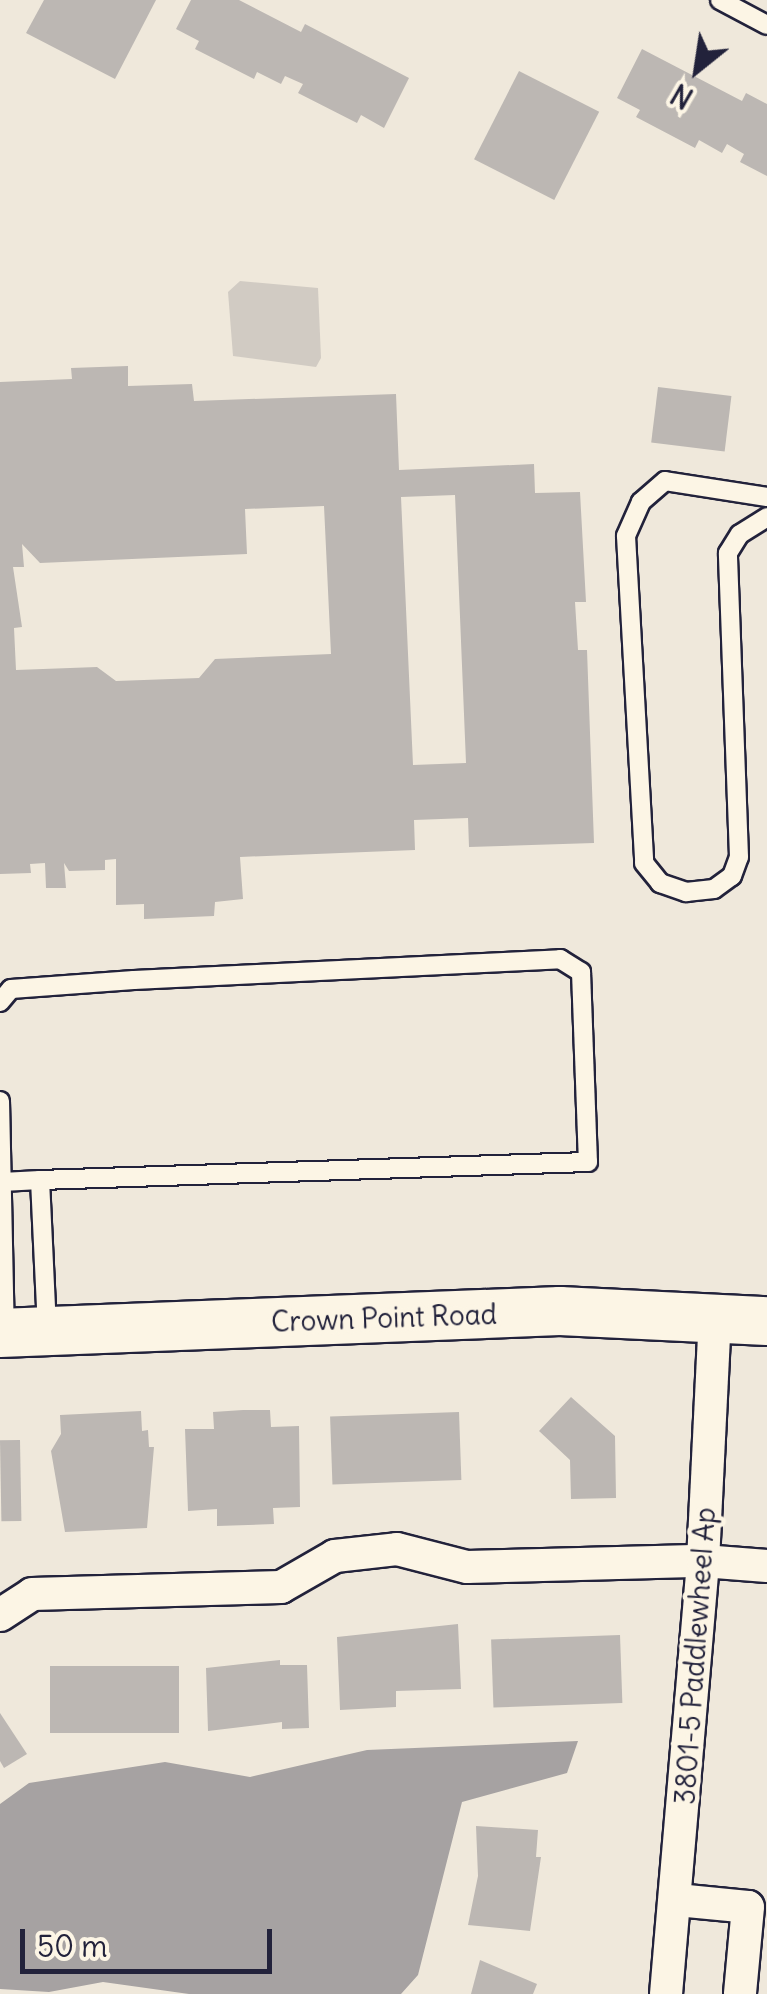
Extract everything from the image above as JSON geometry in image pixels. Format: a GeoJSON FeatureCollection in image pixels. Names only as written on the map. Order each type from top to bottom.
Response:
{"type":"FeatureCollection","features":[{"type":"Feature","properties":{"kind":"street","name":"Crown Point Road"},"geometry":{"type":"LineString","coordinates":[[18,1332],[560,1311],[767,1321]]}},
{"type":"Feature","properties":{"kind":"street","name":"3801-5 Paddlewheel Ap"},"geometry":{"type":"LineString","coordinates":[[666,1994],[703,1561],[715,1317]]}},
{"type":"Feature","properties":{"kind":"street"},"geometry":{"type":"LineString","coordinates":[[0,1615],[32,1594],[281,1587],[335,1556],[397,1548],[467,1567],[703,1561],[767,1566]]}},
{"type":"Feature","properties":{"kind":"street"},"geometry":{"type":"LineString","coordinates":[[677,1900],[748,1907],[740,1994]]}},
{"type":"Feature","properties":{"kind":"lane"},"geometry":{"type":"LineString","coordinates":[[720,0],[767,24]]}},
{"type":"Feature","properties":{"kind":"lane"},"geometry":{"type":"LineString","coordinates":[[767,496],[665,481],[641,502],[626,536],[644,863],[660,883],[686,892],[714,889],[732,876],[739,856],[728,553],[740,534],[767,516]]}},
{"type":"Feature","properties":{"kind":"lane"},"geometry":{"type":"LineString","coordinates":[[0,1002],[11,990],[134,980],[560,960],[581,972],[588,1162],[2,1182]]}},
{"type":"Feature","properties":{"kind":"lane"},"geometry":{"type":"LineString","coordinates":[[0,1101],[2,1182],[18,1332]]}},
{"type":"Feature","properties":{"kind":"lane"},"geometry":{"type":"LineString","coordinates":[[18,1332],[40,1180]]}},
{"type":"Feature","properties":{"kind":"shaded area"},"geometry":{"type":"Polygon","coordinates":[[[240,281],[318,288],[321,358],[316,367],[233,356],[228,292],[240,281]]]}},
{"type":"Feature","properties":{"kind":"shaded area"},"geometry":{"type":"Polygon","coordinates":[[[578,1741],[567,1773],[462,1802],[418,1975],[401,1994],[189,1994],[103,1982],[49,1992],[0,1989],[0,1804],[29,1783],[165,1762],[250,1777],[367,1750],[578,1741]]]}},
{"type":"Feature","properties":{"kind":"building"},"geometry":{"type":"Polygon","coordinates":[[[44,0],[156,0],[115,79],[26,33],[44,0]]]}},
{"type":"Feature","properties":{"kind":"building"},"geometry":{"type":"Polygon","coordinates":[[[191,0],[239,0],[301,32],[305,24],[409,78],[384,128],[361,115],[357,123],[298,93],[303,84],[285,76],[281,84],[257,72],[254,79],[195,49],[199,41],[176,29],[191,0]]]}},
{"type":"Feature","properties":{"kind":"building"},"geometry":{"type":"Polygon","coordinates":[[[642,49],[742,101],[746,93],[767,104],[767,176],[740,162],[744,154],[727,144],[722,153],[699,140],[695,148],[636,117],[640,110],[617,98],[642,49]]]}},
{"type":"Feature","properties":{"kind":"building"},"geometry":{"type":"Polygon","coordinates":[[[519,71],[599,112],[554,200],[474,159],[519,71]]]}},
{"type":"Feature","properties":{"kind":"building"},"geometry":{"type":"Polygon","coordinates":[[[128,366],[128,386],[192,384],[194,401],[396,394],[399,470],[534,464],[535,493],[580,492],[586,602],[575,602],[578,650],[587,650],[594,843],[469,847],[468,818],[414,820],[415,850],[240,857],[243,899],[215,902],[214,916],[144,919],[144,904],[116,905],[116,859],[105,860],[105,870],[69,871],[64,863],[66,888],[46,888],[45,863],[30,864],[31,873],[0,874],[0,382],[72,379],[71,368],[128,366]],[[455,495],[401,497],[413,765],[466,763],[455,495]],[[324,506],[245,509],[247,554],[40,563],[22,544],[24,567],[13,567],[22,627],[14,628],[16,670],[97,667],[116,681],[199,678],[215,659],[331,654],[324,506]]]}},
{"type":"Feature","properties":{"kind":"building"},"geometry":{"type":"Polygon","coordinates":[[[658,387],[731,396],[725,452],[651,443],[658,387]]]}},
{"type":"Feature","properties":{"kind":"building"},"geometry":{"type":"Polygon","coordinates":[[[571,1397],[615,1436],[616,1498],[571,1499],[570,1460],[539,1431],[571,1397]]]}},
{"type":"Feature","properties":{"kind":"building"},"geometry":{"type":"Polygon","coordinates":[[[270,1410],[271,1427],[299,1426],[300,1507],[273,1508],[274,1524],[217,1526],[217,1509],[188,1511],[185,1429],[214,1429],[213,1412],[270,1410]]]}},
{"type":"Feature","properties":{"kind":"building"},"geometry":{"type":"Polygon","coordinates":[[[141,1411],[142,1431],[148,1430],[149,1447],[154,1447],[147,1528],[65,1532],[51,1451],[61,1434],[60,1415],[141,1411]]]}},
{"type":"Feature","properties":{"kind":"building"},"geometry":{"type":"Polygon","coordinates":[[[459,1412],[461,1480],[332,1484],[330,1417],[459,1412]]]}},
{"type":"Feature","properties":{"kind":"building"},"geometry":{"type":"Polygon","coordinates":[[[0,1440],[20,1440],[21,1521],[1,1521],[0,1440]]]}},
{"type":"Feature","properties":{"kind":"building"},"geometry":{"type":"Polygon","coordinates":[[[458,1624],[461,1689],[396,1691],[396,1707],[340,1710],[337,1637],[458,1624]]]}},
{"type":"Feature","properties":{"kind":"building"},"geometry":{"type":"Polygon","coordinates":[[[620,1635],[622,1703],[493,1707],[491,1640],[620,1635]]]}},
{"type":"Feature","properties":{"kind":"building"},"geometry":{"type":"Polygon","coordinates":[[[280,1660],[280,1665],[307,1665],[309,1728],[282,1729],[282,1722],[208,1731],[206,1668],[280,1660]]]}},
{"type":"Feature","properties":{"kind":"building"},"geometry":{"type":"Polygon","coordinates":[[[50,1666],[179,1666],[179,1733],[50,1733],[50,1666]]]}},
{"type":"Feature","properties":{"kind":"building"},"geometry":{"type":"Polygon","coordinates":[[[0,1713],[27,1754],[4,1768],[0,1761],[0,1713]]]}},
{"type":"Feature","properties":{"kind":"building"},"geometry":{"type":"Polygon","coordinates":[[[476,1826],[538,1830],[536,1857],[541,1857],[530,1931],[468,1925],[478,1876],[476,1826]]]}},
{"type":"Feature","properties":{"kind":"building"},"geometry":{"type":"Polygon","coordinates":[[[480,1960],[537,1984],[533,1994],[471,1994],[480,1960]]]}}]}
